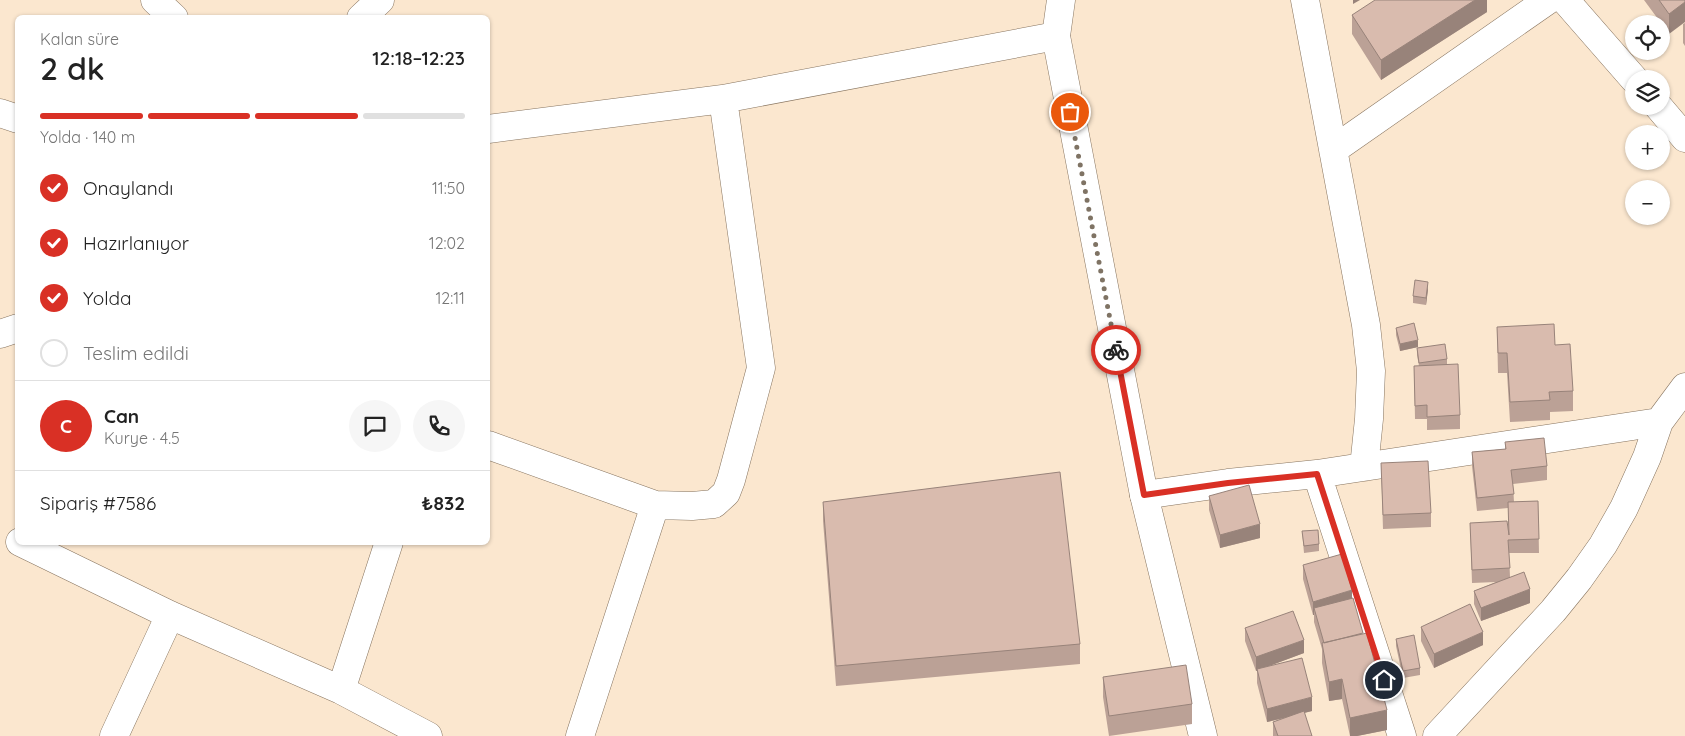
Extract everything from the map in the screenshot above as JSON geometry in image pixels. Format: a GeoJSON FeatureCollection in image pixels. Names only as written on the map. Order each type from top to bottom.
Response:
{"type":"FeatureCollection","features":[{"type":"Feature","properties":{"kind":"street"},"geometry":{"type":"LineString","coordinates":[[155,0],[171,15]]}},
{"type":"Feature","properties":{"kind":"street"},"geometry":{"type":"LineString","coordinates":[[364,15],[380,0]]}},
{"type":"Feature","properties":{"kind":"street"},"geometry":{"type":"LineString","coordinates":[[1061,0],[1056,36],[1144,495],[1203,736]]}},
{"type":"Feature","properties":{"kind":"street"},"geometry":{"type":"LineString","coordinates":[[1305,0],[1366,325],[1370,371],[1369,419],[1364,467]]}},
{"type":"Feature","properties":{"kind":"street"},"geometry":{"type":"LineString","coordinates":[[1333,150],[1548,0]]}},
{"type":"Feature","properties":{"kind":"street"},"geometry":{"type":"LineString","coordinates":[[1565,0],[1626,70]]}},
{"type":"Feature","properties":{"kind":"street"},"geometry":{"type":"LineString","coordinates":[[490,129],[723,98],[1056,36]]}},
{"type":"Feature","properties":{"kind":"street"},"geometry":{"type":"LineString","coordinates":[[490,446],[655,505],[692,506],[714,504],[726,493],[761,368],[723,98]]}},
{"type":"Feature","properties":{"kind":"street"},"geometry":{"type":"LineString","coordinates":[[0,113],[15,118]]}},
{"type":"Feature","properties":{"kind":"street"},"geometry":{"type":"LineString","coordinates":[[1666,115],[1685,138]]}},
{"type":"Feature","properties":{"kind":"street"},"geometry":{"type":"LineString","coordinates":[[0,334],[15,329]]}},
{"type":"Feature","properties":{"kind":"street"},"geometry":{"type":"LineString","coordinates":[[1437,736],[1579,579],[1624,508],[1647,457],[1659,422],[1685,387]]}},
{"type":"Feature","properties":{"kind":"street"},"geometry":{"type":"LineString","coordinates":[[1144,495],[1228,483],[1317,474],[1659,422]]}},
{"type":"Feature","properties":{"kind":"street"},"geometry":{"type":"LineString","coordinates":[[1317,474],[1402,736]]}},
{"type":"Feature","properties":{"kind":"street"},"geometry":{"type":"LineString","coordinates":[[580,736],[655,505]]}},
{"type":"Feature","properties":{"kind":"street"},"geometry":{"type":"LineString","coordinates":[[0,533],[15,540]]}},
{"type":"Feature","properties":{"kind":"street"},"geometry":{"type":"LineString","coordinates":[[25,545],[170,615],[341,690],[428,736]]}},
{"type":"Feature","properties":{"kind":"street"},"geometry":{"type":"LineString","coordinates":[[341,690],[388,545]]}},
{"type":"Feature","properties":{"kind":"street"},"geometry":{"type":"LineString","coordinates":[[114,736],[170,615]]}},
{"type":"Feature","properties":{"kind":"building"},"geometry":{"type":"Polygon","coordinates":[[[1375,0],[1475,0],[1381,60],[1352,15],[1375,0]]]}},
{"type":"Feature","properties":{"kind":"building"},"geometry":{"type":"Polygon","coordinates":[[[1659,0],[1685,0],[1685,2],[1669,14],[1659,0]]]}},
{"type":"Feature","properties":{"kind":"building"},"geometry":{"type":"Polygon","coordinates":[[[1415,280],[1428,282],[1426,298],[1413,296],[1415,280]]]}},
{"type":"Feature","properties":{"kind":"building"},"geometry":{"type":"Polygon","coordinates":[[[1414,323],[1418,340],[1400,344],[1396,328],[1414,323]]]}},
{"type":"Feature","properties":{"kind":"building"},"geometry":{"type":"Polygon","coordinates":[[[1554,324],[1555,345],[1570,344],[1573,391],[1549,392],[1550,400],[1510,402],[1507,353],[1498,353],[1497,327],[1554,324]]]}},
{"type":"Feature","properties":{"kind":"building"},"geometry":{"type":"Polygon","coordinates":[[[1445,344],[1447,359],[1419,363],[1417,348],[1445,344]]]}},
{"type":"Feature","properties":{"kind":"building"},"geometry":{"type":"Polygon","coordinates":[[[1458,364],[1460,415],[1427,417],[1427,405],[1415,406],[1414,366],[1458,364]]]}},
{"type":"Feature","properties":{"kind":"building"},"geometry":{"type":"Polygon","coordinates":[[[1544,438],[1547,466],[1511,470],[1514,494],[1477,498],[1472,452],[1506,449],[1505,442],[1544,438]]]}},
{"type":"Feature","properties":{"kind":"building"},"geometry":{"type":"Polygon","coordinates":[[[1428,461],[1431,513],[1383,515],[1381,463],[1428,461]]]}},
{"type":"Feature","properties":{"kind":"building"},"geometry":{"type":"Polygon","coordinates":[[[1060,472],[1080,644],[836,666],[823,502],[1060,472]]]}},
{"type":"Feature","properties":{"kind":"building"},"geometry":{"type":"Polygon","coordinates":[[[1249,485],[1260,524],[1220,535],[1209,496],[1249,485]]]}},
{"type":"Feature","properties":{"kind":"building"},"geometry":{"type":"Polygon","coordinates":[[[1538,501],[1539,539],[1508,540],[1510,568],[1472,570],[1470,523],[1507,521],[1509,535],[1508,502],[1538,501]]]}},
{"type":"Feature","properties":{"kind":"building"},"geometry":{"type":"Polygon","coordinates":[[[1318,530],[1319,544],[1304,546],[1302,531],[1318,530]]]}},
{"type":"Feature","properties":{"kind":"building"},"geometry":{"type":"Polygon","coordinates":[[[1342,554],[1352,590],[1313,602],[1303,565],[1342,554]]]}},
{"type":"Feature","properties":{"kind":"building"},"geometry":{"type":"Polygon","coordinates":[[[1524,572],[1530,589],[1481,608],[1474,591],[1524,572]]]}},
{"type":"Feature","properties":{"kind":"building"},"geometry":{"type":"Polygon","coordinates":[[[1353,598],[1363,633],[1324,643],[1314,608],[1353,598]]]}},
{"type":"Feature","properties":{"kind":"building"},"geometry":{"type":"Polygon","coordinates":[[[1470,604],[1483,632],[1434,654],[1421,627],[1470,604]]]}},
{"type":"Feature","properties":{"kind":"building"},"geometry":{"type":"Polygon","coordinates":[[[1293,611],[1304,640],[1256,657],[1245,628],[1293,611]]]}},
{"type":"Feature","properties":{"kind":"building"},"geometry":{"type":"Polygon","coordinates":[[[1367,633],[1387,710],[1350,718],[1342,679],[1329,682],[1322,643],[1367,633]]]}},
{"type":"Feature","properties":{"kind":"building"},"geometry":{"type":"Polygon","coordinates":[[[1414,635],[1420,668],[1403,671],[1396,639],[1414,635]]]}},
{"type":"Feature","properties":{"kind":"building"},"geometry":{"type":"Polygon","coordinates":[[[1302,658],[1312,697],[1267,709],[1257,669],[1302,658]]]}},
{"type":"Feature","properties":{"kind":"building"},"geometry":{"type":"Polygon","coordinates":[[[1186,665],[1192,704],[1109,716],[1103,677],[1186,665]]]}},
{"type":"Feature","properties":{"kind":"building"},"geometry":{"type":"Polygon","coordinates":[[[1304,711],[1312,736],[1278,736],[1273,722],[1304,711]]]}},
{"type":"Feature","properties":{"kind":"way so far"},"geometry":{"type":"LineString","coordinates":[[1070,112],[1116,350]]}},
{"type":"Feature","properties":{"kind":"route"},"geometry":{"type":"LineString","coordinates":[[1116,350],[1144,495],[1228,483],[1317,474],[1384,680]]}}]}
